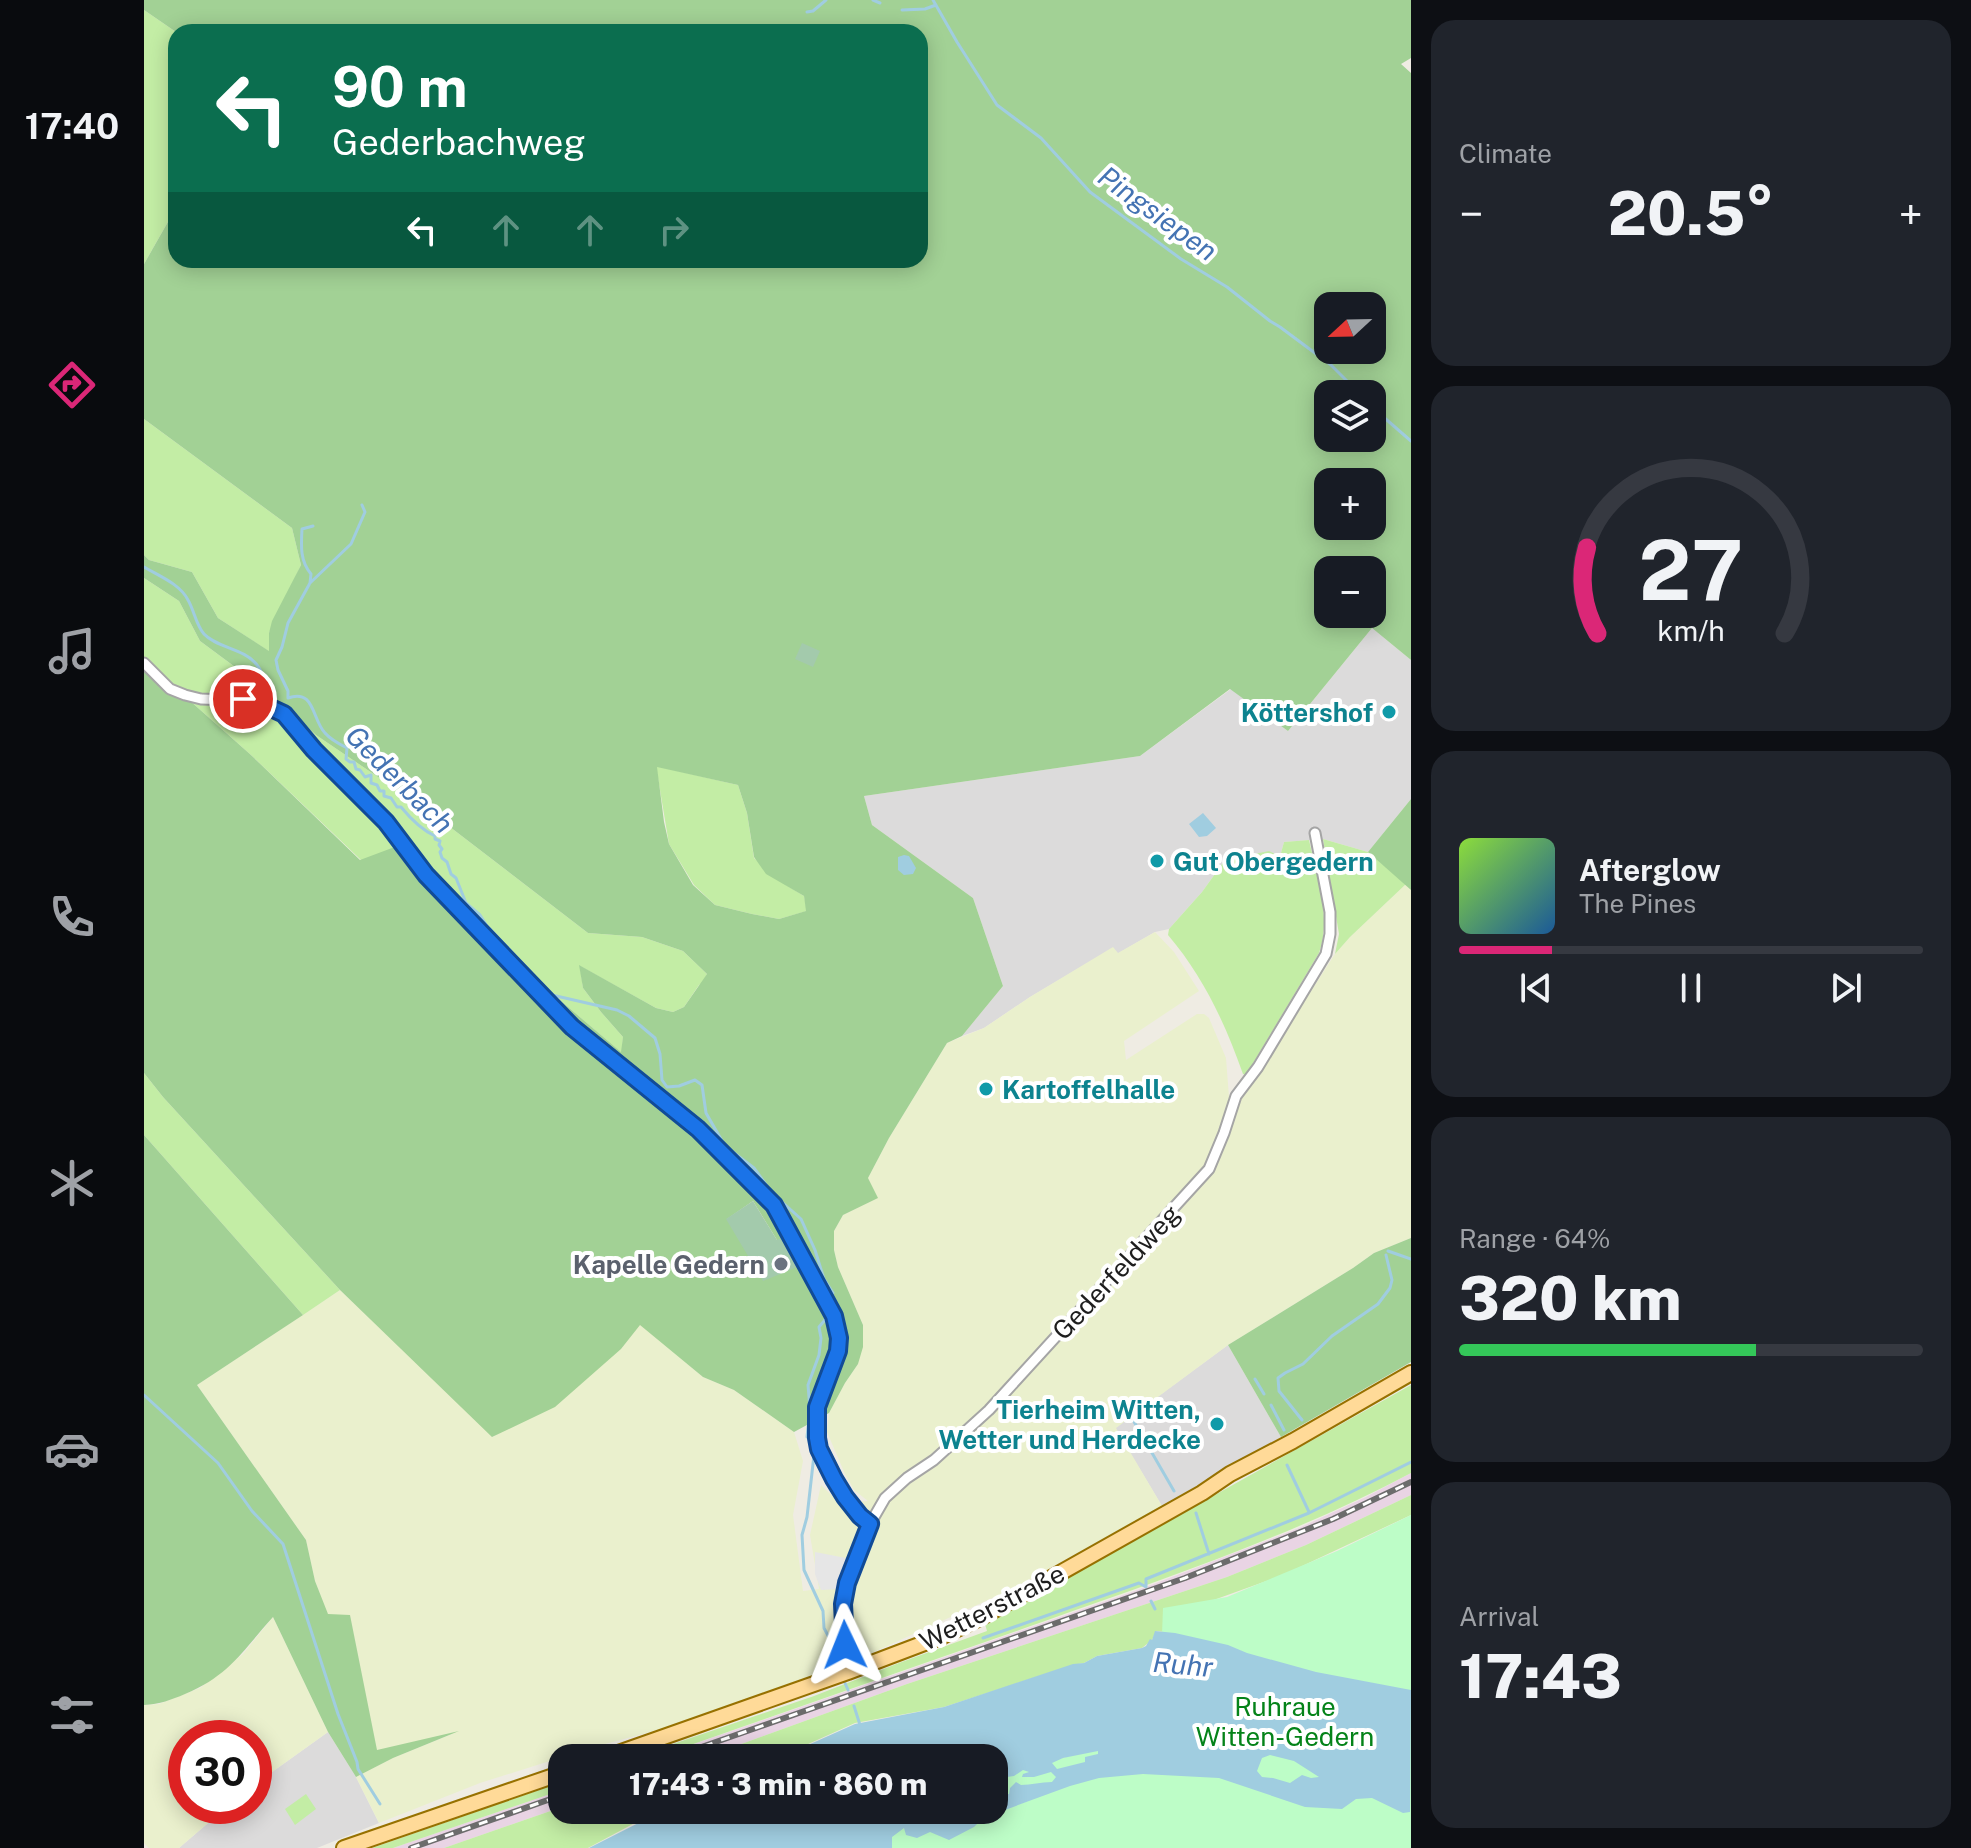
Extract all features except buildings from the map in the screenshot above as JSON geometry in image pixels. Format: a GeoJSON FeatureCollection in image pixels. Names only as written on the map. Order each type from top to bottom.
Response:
{"type":"FeatureCollection","features":[{"type":"Feature","properties":{"kind":"main road","name":"Wetterstraße"},"geometry":{"type":"LineString","coordinates":[[644,1744],[848,1672],[933,1640],[982,1617],[1411,1373]]}},
{"type":"Feature","properties":{"kind":"main road"},"geometry":{"type":"LineString","coordinates":[[344,1848],[548,1778]]}},
{"type":"Feature","properties":{"kind":"street"},"geometry":{"type":"LineString","coordinates":[[144,663],[170,689],[185,695],[201,699],[256,701],[284,714],[314,750],[386,822],[426,875],[572,1027],[698,1129],[774,1205],[817,1282],[837,1327],[838,1351],[817,1407],[819,1449],[845,1497],[870,1524]]}},
{"type":"Feature","properties":{"kind":"street","name":"Gederfeldweg"},"geometry":{"type":"LineString","coordinates":[[848,1672],[843,1604],[847,1583],[870,1524],[891,1491],[934,1460],[989,1410],[1209,1169],[1236,1096],[1258,1067],[1326,954],[1330,912],[1315,833]]}},
{"type":"Feature","properties":{"kind":"shaded area"},"geometry":{"type":"Polygon","coordinates":[[[1372,628],[1411,660],[1411,799],[1368,852],[1323,839],[1284,842],[1281,853],[1225,860],[1169,929],[1155,932],[1117,954],[1113,948],[984,1028],[962,1036],[1003,986],[973,898],[872,825],[864,796],[1140,756],[1231,689],[1288,731],[1372,628]]]}},
{"type":"Feature","properties":{"kind":"shaded area"},"geometry":{"type":"Polygon","coordinates":[[[1228,1345],[1281,1437],[1162,1506],[1115,1428],[1228,1345]]]}},
{"type":"Feature","properties":{"kind":"shaded area"},"geometry":{"type":"Polygon","coordinates":[[[1411,1473],[1411,1495],[1306,1545],[1227,1577],[907,1684],[742,1744],[694,1744],[1146,1587],[1299,1528],[1411,1473]]]}},
{"type":"Feature","properties":{"kind":"shaded area"},"geometry":{"type":"Polygon","coordinates":[[[815,1552],[846,1558],[839,1589],[821,1590],[815,1574],[815,1552]]]}},
{"type":"Feature","properties":{"kind":"shaded area"},"geometry":{"type":"Polygon","coordinates":[[[328,1732],[356,1777],[379,1823],[317,1848],[179,1848],[207,1824],[272,1824],[272,1772],[328,1732]]]}},
{"type":"Feature","properties":{"kind":"shaded area"},"geometry":{"type":"Polygon","coordinates":[[[548,1795],[548,1812],[444,1848],[393,1848],[548,1795]]]}},
{"type":"Feature","properties":{"kind":"green space"},"geometry":{"type":"Polygon","coordinates":[[[144,0],[1411,0],[1411,58],[1401,64],[1411,73],[1411,660],[1372,628],[1288,731],[1230,689],[1140,756],[864,796],[872,825],[973,898],[1003,986],[962,1036],[947,1043],[889,1138],[868,1178],[878,1198],[843,1215],[834,1231],[838,1267],[863,1325],[863,1347],[858,1364],[829,1413],[794,1432],[734,1390],[703,1377],[640,1325],[621,1349],[555,1407],[492,1437],[340,1290],[144,1073],[144,660],[251,755],[360,860],[400,845],[490,927],[554,995],[621,1052],[623,1037],[583,988],[579,965],[656,1008],[673,1012],[684,1007],[707,974],[683,951],[642,937],[588,933],[437,817],[316,735],[262,687],[200,641],[179,601],[144,578],[144,555],[149,560],[192,572],[218,618],[269,651],[272,621],[301,565],[292,528],[144,419],[144,264],[168,222],[168,268],[928,268],[928,24],[168,24],[168,26],[144,10],[144,0]],[[657,767],[669,844],[693,885],[715,905],[752,914],[779,919],[806,911],[804,896],[766,874],[754,857],[747,813],[738,785],[657,767]],[[753,1201],[727,1219],[777,1240],[753,1201]]]}},
{"type":"Feature","properties":{"kind":"green space"},"geometry":{"type":"Polygon","coordinates":[[[144,10],[168,26],[168,222],[144,264],[144,10]]]}},
{"type":"Feature","properties":{"kind":"green space"},"geometry":{"type":"Polygon","coordinates":[[[144,419],[292,528],[301,565],[269,633],[270,652],[218,618],[192,572],[149,560],[144,555],[144,419]]]}},
{"type":"Feature","properties":{"kind":"green space"},"geometry":{"type":"Polygon","coordinates":[[[144,578],[179,601],[200,641],[262,687],[316,735],[437,817],[588,933],[642,937],[683,951],[707,974],[703,983],[684,1007],[673,1012],[656,1008],[580,966],[583,988],[623,1037],[622,1053],[554,995],[490,927],[468,909],[361,860],[251,755],[144,660],[144,578]]]}},
{"type":"Feature","properties":{"kind":"green space"},"geometry":{"type":"Polygon","coordinates":[[[802,643],[820,651],[813,667],[795,659],[802,643]]]}},
{"type":"Feature","properties":{"kind":"green space"},"geometry":{"type":"Polygon","coordinates":[[[656,766],[738,785],[747,813],[754,858],[804,896],[807,911],[779,919],[752,914],[715,905],[694,885],[669,844],[656,766]]]}},
{"type":"Feature","properties":{"kind":"green space"},"geometry":{"type":"Polygon","coordinates":[[[1411,799],[1411,890],[1368,852],[1411,799]]]}},
{"type":"Feature","properties":{"kind":"green space"},"geometry":{"type":"Polygon","coordinates":[[[1323,839],[1368,852],[1406,884],[1335,954],[1339,934],[1323,839]]]}},
{"type":"Feature","properties":{"kind":"green space"},"geometry":{"type":"Polygon","coordinates":[[[1309,840],[1324,911],[1323,939],[1319,953],[1246,1075],[1212,1001],[1168,935],[1169,929],[1225,860],[1269,851],[1281,853],[1284,842],[1309,840]]]}},
{"type":"Feature","properties":{"kind":"green space"},"geometry":{"type":"Polygon","coordinates":[[[1406,884],[1411,890],[1411,1238],[1374,1253],[1228,1345],[1116,1428],[1162,1506],[1012,1589],[841,1667],[680,1724],[605,1744],[548,1744],[548,1762],[480,1783],[379,1823],[356,1777],[452,1734],[377,1751],[350,1616],[328,1615],[315,1581],[306,1540],[197,1385],[340,1290],[493,1437],[621,1349],[640,1324],[703,1377],[734,1390],[794,1432],[803,1461],[793,1515],[803,1591],[819,1589],[810,1535],[821,1485],[855,1518],[856,1502],[868,1501],[854,1490],[827,1432],[829,1413],[858,1364],[863,1325],[838,1267],[834,1231],[843,1215],[877,1198],[868,1178],[947,1043],[984,1028],[1113,947],[1118,953],[1155,932],[1174,952],[1199,991],[1124,1041],[1126,1060],[1197,1014],[1204,1014],[1209,1018],[1226,1058],[1229,1097],[1239,1102],[1335,954],[1406,884]]]}},
{"type":"Feature","properties":{"kind":"green space"},"geometry":{"type":"Polygon","coordinates":[[[144,1073],[340,1290],[303,1315],[144,1135],[144,1073]]]}},
{"type":"Feature","properties":{"kind":"green space"},"geometry":{"type":"Polygon","coordinates":[[[144,1135],[303,1315],[197,1385],[306,1540],[315,1581],[328,1614],[350,1615],[377,1750],[459,1731],[356,1777],[328,1732],[273,1617],[235,1661],[214,1679],[175,1698],[144,1705],[144,1135]]]}},
{"type":"Feature","properties":{"kind":"green space"},"geometry":{"type":"Polygon","coordinates":[[[753,1201],[777,1240],[788,1238],[802,1265],[763,1281],[726,1219],[753,1201]]]}},
{"type":"Feature","properties":{"kind":"green space"},"geometry":{"type":"Polygon","coordinates":[[[1411,1238],[1411,1362],[1281,1437],[1228,1345],[1374,1253],[1411,1238]]]}},
{"type":"Feature","properties":{"kind":"green space"},"geometry":{"type":"Polygon","coordinates":[[[1411,1385],[1411,1473],[1367,1495],[1231,1554],[1138,1588],[694,1744],[673,1744],[814,1696],[987,1631],[985,1624],[1411,1385]]]}},
{"type":"Feature","properties":{"kind":"green space"},"geometry":{"type":"Polygon","coordinates":[[[1411,1495],[1411,1515],[1283,1575],[1172,1615],[1175,1633],[1156,1631],[1152,1640],[1142,1648],[1097,1656],[1084,1663],[944,1707],[855,1723],[808,1744],[742,1744],[907,1684],[1227,1577],[1306,1545],[1411,1495]]]}},
{"type":"Feature","properties":{"kind":"green space","name":"Ruhraue Witten-Gedern"},"geometry":{"type":"Polygon","coordinates":[[[1411,1515],[1411,1848],[889,1848],[889,1832],[900,1824],[1008,1824],[1008,1772],[1122,1743],[1158,1740],[1163,1608],[1227,1597],[1337,1551],[1411,1515]]]}},
{"type":"Feature","properties":{"kind":"green space"},"geometry":{"type":"Polygon","coordinates":[[[273,1617],[328,1732],[272,1772],[272,1720],[168,1720],[168,1824],[207,1824],[179,1848],[149,1848],[144,1843],[144,1705],[159,1704],[200,1688],[243,1654],[273,1617]]]}},
{"type":"Feature","properties":{"kind":"green space"},"geometry":{"type":"Polygon","coordinates":[[[548,1787],[548,1795],[393,1848],[372,1848],[548,1787]]]}},
{"type":"Feature","properties":{"kind":"green space"},"geometry":{"type":"Polygon","coordinates":[[[306,1794],[316,1809],[295,1825],[285,1809],[306,1794]]]}},
{"type":"Feature","properties":{"kind":"green space"},"geometry":{"type":"Polygon","coordinates":[[[548,1812],[548,1824],[633,1824],[588,1848],[444,1848],[548,1812]]]}},
{"type":"Feature","properties":{"kind":"water"},"geometry":{"type":"Polygon","coordinates":[[[1203,813],[1216,828],[1207,836],[1199,837],[1189,824],[1203,813]]]}},
{"type":"Feature","properties":{"kind":"water"},"geometry":{"type":"Polygon","coordinates":[[[909,856],[916,868],[913,874],[904,875],[898,870],[898,857],[909,856]]]}},
{"type":"Feature","properties":{"kind":"water","name":"Ruhr"},"geometry":{"type":"Polygon","coordinates":[[[1155,1631],[1175,1633],[1228,1645],[1316,1672],[1411,1690],[1410,1812],[1403,1813],[1372,1798],[1356,1799],[1342,1809],[1305,1807],[1219,1778],[1143,1774],[1099,1778],[1008,1809],[1008,1794],[1016,1782],[1021,1785],[1052,1782],[1056,1777],[1051,1772],[1022,1777],[1029,1772],[1023,1770],[1008,1777],[1008,1744],[810,1744],[855,1724],[944,1707],[1084,1663],[1097,1656],[1142,1648],[1155,1631]],[[1098,1751],[1052,1763],[1057,1769],[1085,1762],[1085,1757],[1098,1754],[1098,1751]],[[1270,1755],[1262,1758],[1257,1771],[1262,1777],[1290,1783],[1302,1775],[1319,1777],[1294,1761],[1270,1755]]]}},
{"type":"Feature","properties":{"kind":"water"},"geometry":{"type":"Polygon","coordinates":[[[636,1824],[977,1824],[949,1840],[930,1832],[917,1838],[906,1835],[904,1828],[892,1837],[892,1848],[589,1848],[636,1824]]]}},
{"type":"Feature","properties":{"kind":"waterway"},"geometry":{"type":"LineString","coordinates":[[807,12],[826,0]]}},
{"type":"Feature","properties":{"kind":"waterway"},"geometry":{"type":"LineString","coordinates":[[873,0],[880,3]]}},
{"type":"Feature","properties":{"kind":"waterway","name":"Pingsiepen"},"geometry":{"type":"LineString","coordinates":[[933,0],[997,105],[1041,138],[1090,192],[1181,259],[1227,287],[1331,365],[1346,380]]}},
{"type":"Feature","properties":{"kind":"waterway"},"geometry":{"type":"LineString","coordinates":[[902,10],[936,5]]}},
{"type":"Feature","properties":{"kind":"waterway","name":"Pingsiepen"},"geometry":{"type":"LineString","coordinates":[[1386,419],[1411,441]]}},
{"type":"Feature","properties":{"kind":"waterway","name":"Gederbach"},"geometry":{"type":"LineString","coordinates":[[362,505],[365,512],[351,544],[310,583],[288,623],[276,660],[288,698],[297,696],[308,701],[325,733],[347,748],[346,759],[354,762],[356,769],[365,777],[371,775],[371,783],[384,791],[384,796],[391,798],[397,807],[401,807],[440,841],[442,858],[456,878],[466,903],[552,995],[617,1010],[629,1016],[655,1038],[662,1080],[667,1087],[695,1080],[702,1085],[706,1113],[725,1146],[754,1168],[772,1193],[801,1219],[824,1279],[833,1293]]}},
{"type":"Feature","properties":{"kind":"waterway"},"geometry":{"type":"LineString","coordinates":[[310,583],[311,574],[302,553],[302,529],[313,526]]}},
{"type":"Feature","properties":{"kind":"waterway","name":"Gederbach"},"geometry":{"type":"LineString","coordinates":[[144,567],[180,589],[209,639],[252,659],[275,697]]}},
{"type":"Feature","properties":{"kind":"waterway"},"geometry":{"type":"LineString","coordinates":[[1388,1251],[1411,1259]]}},
{"type":"Feature","properties":{"kind":"waterway"},"geometry":{"type":"LineString","coordinates":[[1302,1420],[1279,1391],[1278,1378],[1303,1364],[1332,1336],[1378,1304],[1392,1280],[1386,1255]]}},
{"type":"Feature","properties":{"kind":"waterway","name":"Gederbach"},"geometry":{"type":"LineString","coordinates":[[807,1437],[810,1409],[808,1385],[819,1355],[819,1327],[829,1315]]}},
{"type":"Feature","properties":{"kind":"waterway"},"geometry":{"type":"LineString","coordinates":[[1255,1379],[1264,1394]]}},
{"type":"Feature","properties":{"kind":"waterway"},"geometry":{"type":"LineString","coordinates":[[144,1395],[218,1463],[252,1511],[283,1544],[358,1769],[380,1804]]}},
{"type":"Feature","properties":{"kind":"waterway"},"geometry":{"type":"LineString","coordinates":[[1271,1405],[1284,1430]]}},
{"type":"Feature","properties":{"kind":"waterway"},"geometry":{"type":"LineString","coordinates":[[1133,1420],[1174,1491]]}},
{"type":"Feature","properties":{"kind":"waterway","name":"Gederbach"},"geometry":{"type":"LineString","coordinates":[[814,1455],[802,1535],[804,1570],[823,1611],[824,1628],[833,1645],[838,1666]]}},
{"type":"Feature","properties":{"kind":"waterway"},"geometry":{"type":"LineString","coordinates":[[983,1638],[1139,1583],[1146,1587],[1146,1579],[1309,1513],[1411,1462]]}},
{"type":"Feature","properties":{"kind":"waterway"},"geometry":{"type":"LineString","coordinates":[[1287,1465],[1309,1512]]}},
{"type":"Feature","properties":{"kind":"waterway"},"geometry":{"type":"LineString","coordinates":[[1196,1513],[1209,1554]]}},
{"type":"Feature","properties":{"kind":"waterway"},"geometry":{"type":"LineString","coordinates":[[1151,1601],[1155,1609]]}},
{"type":"Feature","properties":{"kind":"waterway","name":"Gederbach"},"geometry":{"type":"LineString","coordinates":[[845,1683],[848,1690]]}},
{"type":"Feature","properties":{"kind":"waterway","name":"Gederbach"},"geometry":{"type":"LineString","coordinates":[[854,1706],[860,1725]]}},
{"type":"Feature","properties":{"kind":"railway"},"geometry":{"type":"LineString","coordinates":[[710,1744],[1185,1578],[1333,1519],[1411,1482]]}},
{"type":"Feature","properties":{"kind":"railway"},"geometry":{"type":"LineString","coordinates":[[411,1848],[548,1800]]}},
{"type":"Feature","properties":{"kind":"place","name":"Köttershof"},"geometry":{"type":"Point","coordinates":[1389,712]}},
{"type":"Feature","properties":{"kind":"place","name":"Gut Obergedern"},"geometry":{"type":"Point","coordinates":[1157,861]}},
{"type":"Feature","properties":{"kind":"place","name":"Kartoffelhalle"},"geometry":{"type":"Point","coordinates":[986,1089]}},
{"type":"Feature","properties":{"kind":"place","name":"Kapelle Gedern"},"geometry":{"type":"Point","coordinates":[781,1264]}},
{"type":"Feature","properties":{"kind":"place","name":"Tierheim Witten, Wetter und Herdecke"},"geometry":{"type":"Point","coordinates":[1217,1424]}},
{"type":"Feature","properties":{"kind":"route"},"geometry":{"type":"LineString","coordinates":[[243,699],[256,701],[284,714],[314,750],[386,822],[426,875],[572,1027],[698,1129],[774,1205],[834,1316],[839,1338],[835,1362],[817,1407],[819,1449],[845,1497],[870,1524],[847,1583],[843,1604],[845,1645]]}}]}
